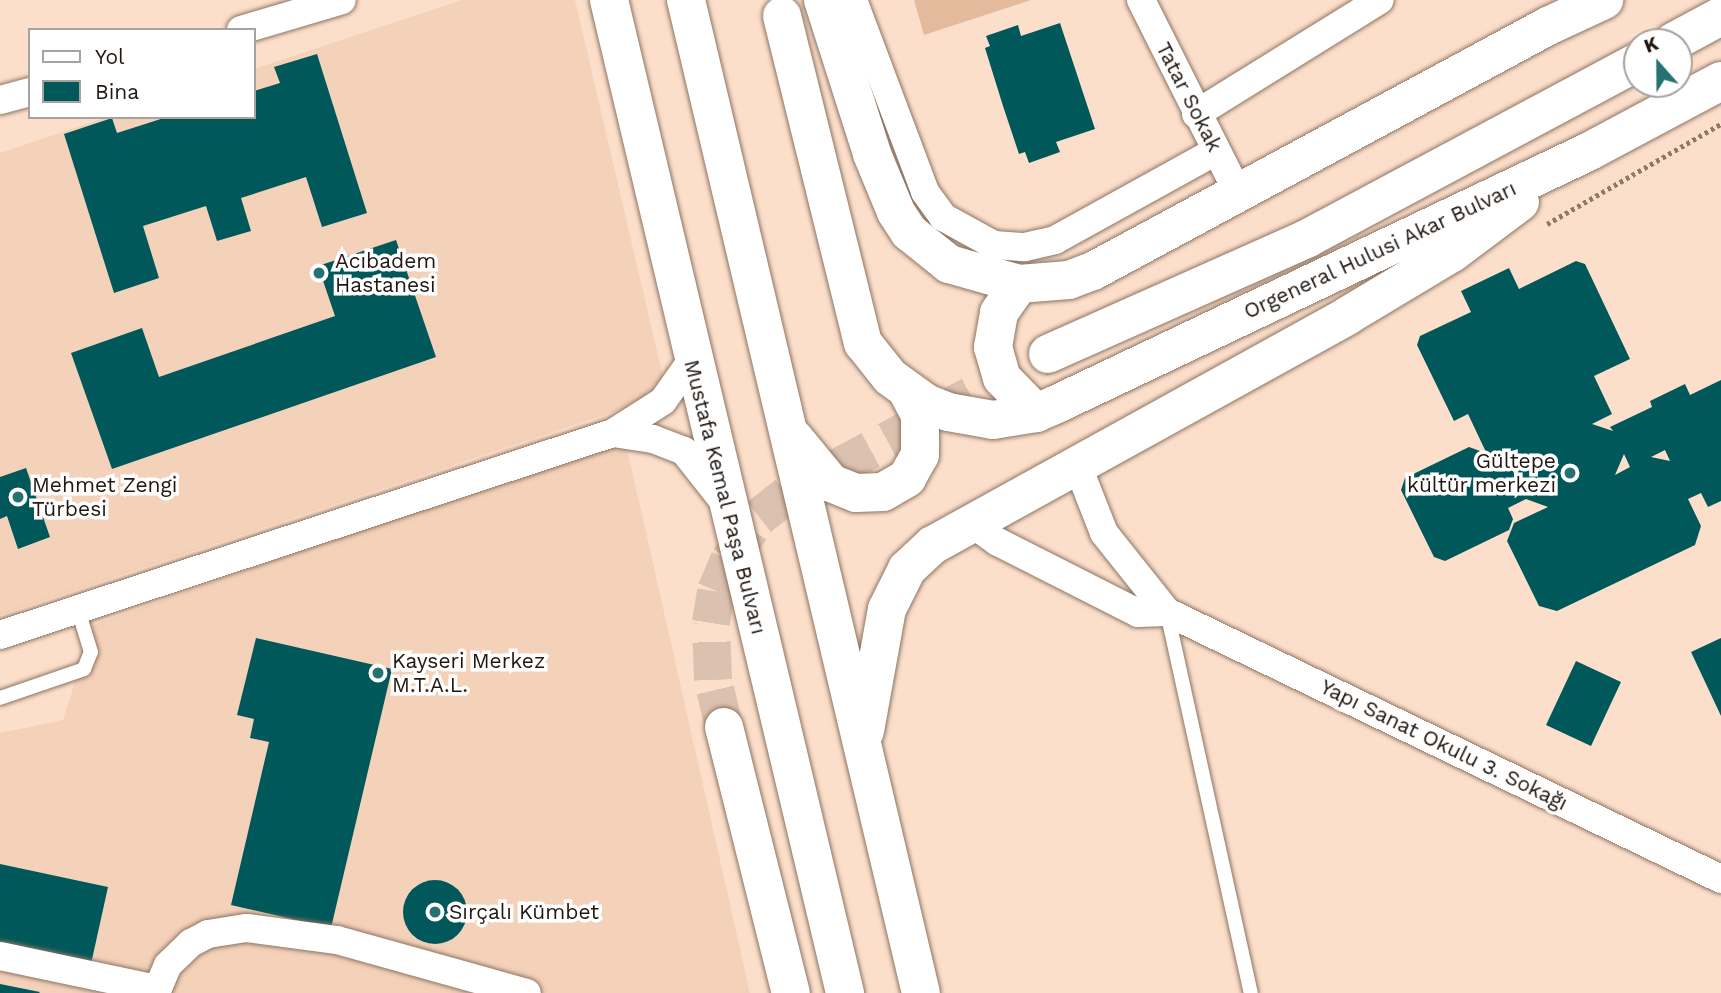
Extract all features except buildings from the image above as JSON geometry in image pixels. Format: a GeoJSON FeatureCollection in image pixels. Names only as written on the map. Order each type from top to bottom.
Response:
{"type":"FeatureCollection","features":[{"type":"Feature","properties":{"kind":"main road","name":"Mustafa Kemal Paşa Bulvarı"},"geometry":{"type":"LineString","coordinates":[[609,0],[692,360],[845,993]]}},
{"type":"Feature","properties":{"kind":"main road"},"geometry":{"type":"LineString","coordinates":[[686,0],[921,993]]}},
{"type":"Feature","properties":{"kind":"main road"},"geometry":{"type":"LineString","coordinates":[[823,0],[872,154],[896,212],[909,232],[949,264],[1019,284],[1069,280],[1093,271],[1604,0]]}},
{"type":"Feature","properties":{"kind":"main road"},"geometry":{"type":"LineString","coordinates":[[782,16],[855,323],[875,362],[907,391],[920,415],[920,455],[907,478],[883,492],[856,492],[831,483],[785,425]]}},
{"type":"Feature","properties":{"kind":"main road"},"geometry":{"type":"LineString","coordinates":[[1693,31],[1721,16]]}},
{"type":"Feature","properties":{"kind":"main road","name":"Orgeneral Hulusi Akar Bulvarı"},"geometry":{"type":"LineString","coordinates":[[1048,354],[1308,238],[1623,69]]}},
{"type":"Feature","properties":{"kind":"main road","name":"Orgeneral Hulusi Akar Bulvarı"},"geometry":{"type":"LineString","coordinates":[[907,391],[926,403],[970,418],[993,420],[1036,413],[1588,152],[1721,81]]}},
{"type":"Feature","properties":{"kind":"main road"},"geometry":{"type":"LineString","coordinates":[[863,743],[887,609],[895,588],[919,556],[970,522],[1441,260],[1588,152]]}},
{"type":"Feature","properties":{"kind":"main road"},"geometry":{"type":"LineString","coordinates":[[1019,284],[999,313],[993,346],[1002,379],[1036,413]]}},
{"type":"Feature","properties":{"kind":"main road"},"geometry":{"type":"LineString","coordinates":[[724,727],[791,993]]}},
{"type":"Feature","properties":{"kind":"street"},"geometry":{"type":"LineString","coordinates":[[248,28],[342,0]]}},
{"type":"Feature","properties":{"kind":"street"},"geometry":{"type":"LineString","coordinates":[[853,0],[925,192],[943,217],[994,245],[1025,247],[1055,240],[1216,151]]}},
{"type":"Feature","properties":{"kind":"street","name":"Tatar Sokak"},"geometry":{"type":"LineString","coordinates":[[1141,0],[1238,193]]}},
{"type":"Feature","properties":{"kind":"street"},"geometry":{"type":"LineString","coordinates":[[1196,114],[1380,0]]}},
{"type":"Feature","properties":{"kind":"street"},"geometry":{"type":"LineString","coordinates":[[0,100],[28,93]]}},
{"type":"Feature","properties":{"kind":"street"},"geometry":{"type":"LineString","coordinates":[[0,635],[613,433],[663,401],[692,360]]}},
{"type":"Feature","properties":{"kind":"street"},"geometry":{"type":"LineString","coordinates":[[613,433],[653,439],[684,451],[728,507]]}},
{"type":"Feature","properties":{"kind":"street","name":"Yapı Sanat Okulu 3. Sokağı"},"geometry":{"type":"LineString","coordinates":[[1077,464],[1104,533],[1167,612],[1721,879]]}},
{"type":"Feature","properties":{"kind":"street","name":"Yapı Sanat Okulu 3. Sokağı"},"geometry":{"type":"LineString","coordinates":[[970,522],[998,542],[1138,613],[1167,612]]}},
{"type":"Feature","properties":{"kind":"street"},"geometry":{"type":"LineString","coordinates":[[0,956],[156,991],[168,965],[191,943],[208,934],[247,928],[337,940],[527,993]]}},
{"type":"Feature","properties":{"kind":"lane"},"geometry":{"type":"LineString","coordinates":[[0,698],[84,669],[91,652],[78,610]]}},
{"type":"Feature","properties":{"kind":"lane"},"geometry":{"type":"LineString","coordinates":[[1167,612],[1251,993]]}},
{"type":"Feature","properties":{"kind":"shaded area","name":"Acıbadem Hastanesi"},"geometry":{"type":"Polygon","coordinates":[[[462,0],[575,0],[667,394],[0,615],[0,153],[101,119],[256,119],[256,68],[462,0]]]}},
{"type":"Feature","properties":{"kind":"shaded area"},"geometry":{"type":"Polygon","coordinates":[[[914,0],[1031,0],[924,35],[914,0]]]}},
{"type":"Feature","properties":{"kind":"shaded area","name":"Kayseri Merkez M.T.A.L."},"geometry":{"type":"Polygon","coordinates":[[[624,435],[750,993],[0,993],[0,733],[63,720],[93,625],[624,435]]]}},
{"type":"Feature","properties":{"kind":"tunnel"},"geometry":{"type":"LineString","coordinates":[[724,727],[713,680],[711,623],[716,591],[729,560],[759,517],[787,495],[1048,354]]}},
{"type":"Feature","properties":{"kind":"place","name":"Acıbadem Hastanesi"},"geometry":{"type":"Point","coordinates":[319,273]}},
{"type":"Feature","properties":{"kind":"place","name":"Gültepe kültür merkezi"},"geometry":{"type":"Point","coordinates":[1570,473]}},
{"type":"Feature","properties":{"kind":"place","name":"Mehmet Zengi Türbesi"},"geometry":{"type":"Point","coordinates":[18,497]}},
{"type":"Feature","properties":{"kind":"place","name":"Kayseri Merkez M.T.A.L."},"geometry":{"type":"Point","coordinates":[378,673]}},
{"type":"Feature","properties":{"kind":"place","name":"Sırçalı Kümbet"},"geometry":{"type":"Point","coordinates":[435,912]}}]}
